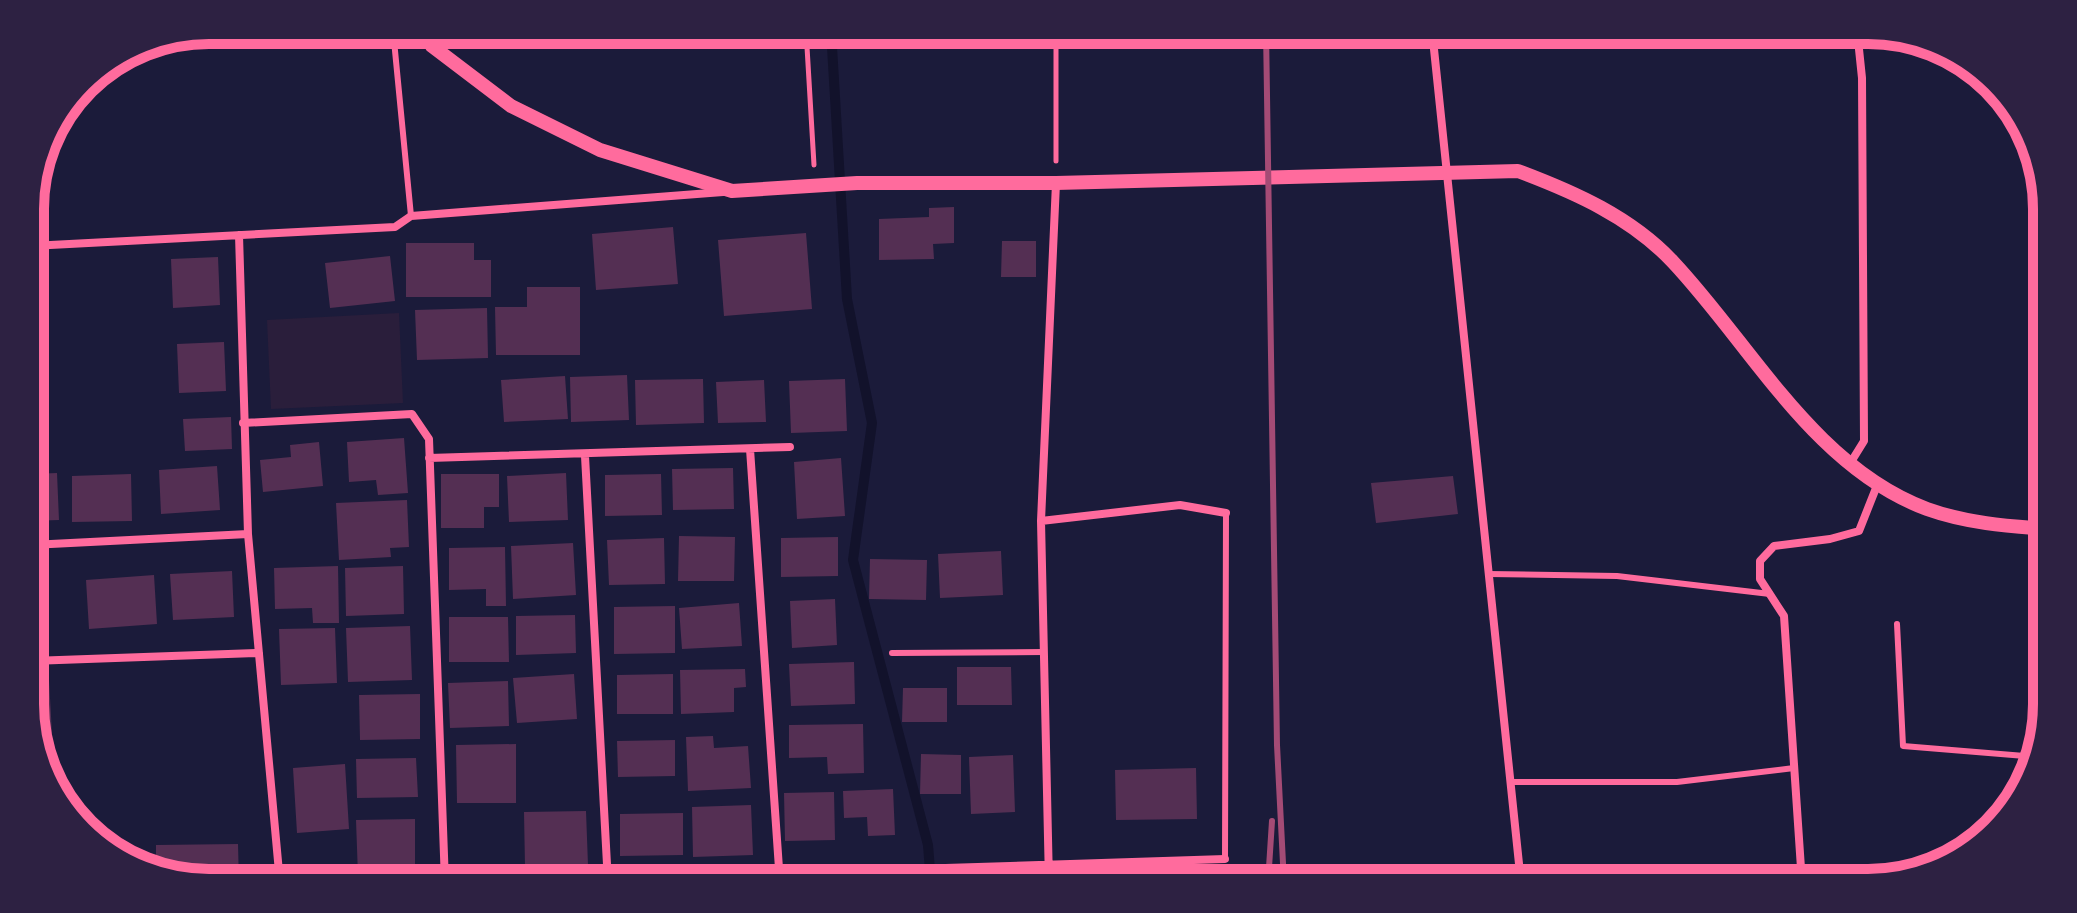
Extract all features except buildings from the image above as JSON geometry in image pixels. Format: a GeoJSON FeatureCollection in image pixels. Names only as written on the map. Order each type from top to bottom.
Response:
{"type":"FeatureCollection","features":[{"type":"Feature","properties":{"kind":"street"},"geometry":{"type":"LineString","coordinates":[[431,44],[511,106],[600,150],[732,191]]}},
{"type":"Feature","properties":{"kind":"street"},"geometry":{"type":"LineString","coordinates":[[1433,44],[1519,869]]}},
{"type":"Feature","properties":{"kind":"street"},"geometry":{"type":"LineString","coordinates":[[1851,462],[1864,441],[1862,78],[1858,44]]}},
{"type":"Feature","properties":{"kind":"street"},"geometry":{"type":"LineString","coordinates":[[44,245],[395,227],[411,216],[857,183],[1056,183],[1518,171],[1577,193],[1627,224],[1672,261],[1789,401],[1851,462],[1878,482],[1926,509],[1985,525],[2033,528]]}},
{"type":"Feature","properties":{"kind":"street"},"geometry":{"type":"LineString","coordinates":[[1049,866],[1041,521],[1056,183]]}},
{"type":"Feature","properties":{"kind":"street"},"geometry":{"type":"LineString","coordinates":[[239,235],[248,534],[279,869]]}},
{"type":"Feature","properties":{"kind":"street"},"geometry":{"type":"LineString","coordinates":[[243,423],[412,414],[429,439],[444,869]]}},
{"type":"Feature","properties":{"kind":"street"},"geometry":{"type":"LineString","coordinates":[[429,458],[585,456],[790,447]]}},
{"type":"Feature","properties":{"kind":"street"},"geometry":{"type":"LineString","coordinates":[[750,449],[779,869]]}},
{"type":"Feature","properties":{"kind":"street"},"geometry":{"type":"LineString","coordinates":[[585,456],[607,869]]}},
{"type":"Feature","properties":{"kind":"street"},"geometry":{"type":"LineString","coordinates":[[1801,869],[1784,616],[1760,579],[1760,561],[1774,546],[1830,539],[1859,531],[1878,482]]}},
{"type":"Feature","properties":{"kind":"street"},"geometry":{"type":"LineString","coordinates":[[1041,521],[1180,505],[1226,513]]}},
{"type":"Feature","properties":{"kind":"street"},"geometry":{"type":"LineString","coordinates":[[44,544],[248,534]]}},
{"type":"Feature","properties":{"kind":"street"},"geometry":{"type":"LineString","coordinates":[[44,661],[259,653]]}},
{"type":"Feature","properties":{"kind":"street"},"geometry":{"type":"LineString","coordinates":[[913,869],[1225,859]]}},
{"type":"Feature","properties":{"kind":"lane"},"geometry":{"type":"LineString","coordinates":[[394,44],[411,216]]}},
{"type":"Feature","properties":{"kind":"lane"},"geometry":{"type":"LineString","coordinates":[[1225,859],[1226,513]]}},
{"type":"Feature","properties":{"kind":"lane"},"geometry":{"type":"LineString","coordinates":[[1488,574],[1617,576],[1770,594]]}},
{"type":"Feature","properties":{"kind":"lane"},"geometry":{"type":"LineString","coordinates":[[1897,624],[1903,746],[2024,756]]}},
{"type":"Feature","properties":{"kind":"lane"},"geometry":{"type":"LineString","coordinates":[[892,653],[1044,652]]}},
{"type":"Feature","properties":{"kind":"lane"},"geometry":{"type":"LineString","coordinates":[[1510,782],[1677,782],[1794,768]]}},
{"type":"Feature","properties":{"kind":"path"},"geometry":{"type":"LineString","coordinates":[[807,44],[815,186]]}},
{"type":"Feature","properties":{"kind":"path"},"geometry":{"type":"LineString","coordinates":[[1056,44],[1056,183]]}},
{"type":"Feature","properties":{"kind":"shaded area"},"geometry":{"type":"Polygon","coordinates":[[[399,313],[403,403],[271,409],[267,320],[399,313]]]}},
{"type":"Feature","properties":{"kind":"waterway"},"geometry":{"type":"LineString","coordinates":[[832,44],[847,299],[872,423],[853,560],[928,845],[930,869]]}},
{"type":"Feature","properties":{"kind":"railway"},"geometry":{"type":"LineString","coordinates":[[1266,44],[1277,745],[1283,869]]}},
{"type":"Feature","properties":{"kind":"railway"},"geometry":{"type":"LineString","coordinates":[[1269,869],[1272,821]]}}]}
